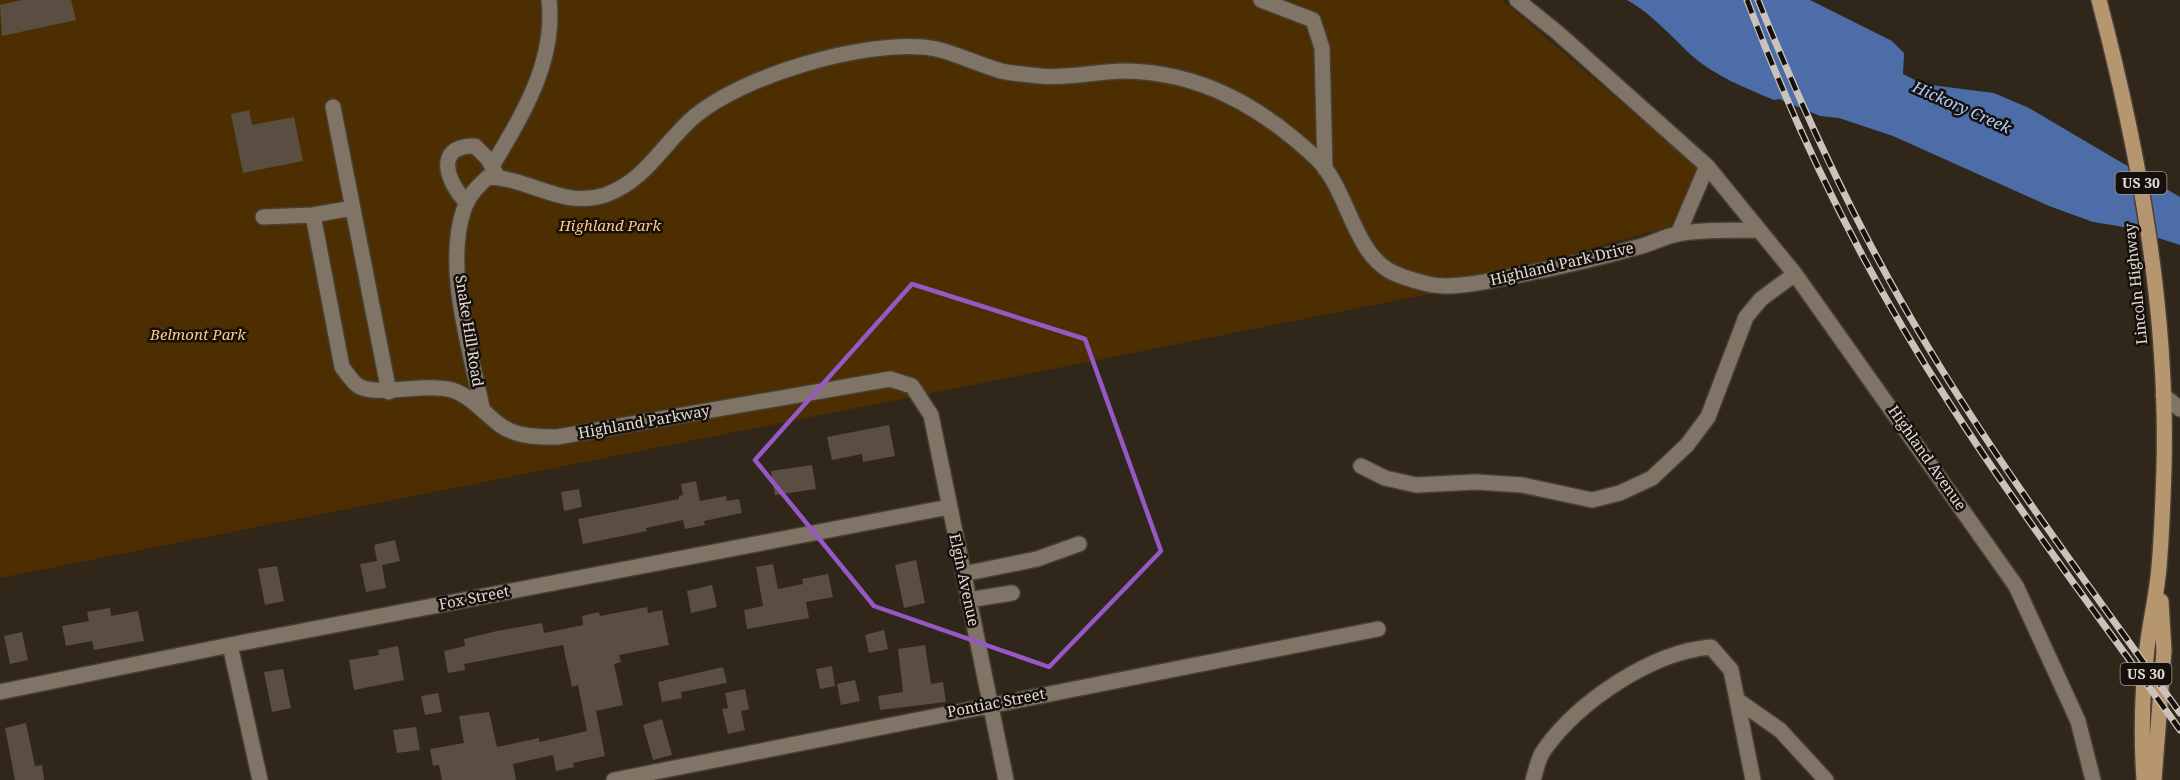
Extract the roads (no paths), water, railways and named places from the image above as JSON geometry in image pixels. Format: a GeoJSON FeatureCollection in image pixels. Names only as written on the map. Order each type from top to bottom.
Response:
{"type":"FeatureCollection","features":[{"type":"Feature","properties":{"kind":"main road","name":"Lincoln Highway"},"geometry":{"type":"LineString","coordinates":[[2099,0],[2127,117],[2151,250],[2162,352],[2164,466],[2159,568],[2147,649],[2141,745],[2144,780]]}},
{"type":"Feature","properties":{"kind":"main road","name":"Lincoln Highway"},"geometry":{"type":"LineString","coordinates":[[2154,780],[2164,651],[2159,568]]}},
{"type":"Feature","properties":{"kind":"street"},"geometry":{"type":"LineString","coordinates":[[467,203],[449,182],[448,168],[451,153],[460,146],[475,146],[499,174],[542,66],[552,24],[549,0]]}},
{"type":"Feature","properties":{"kind":"street"},"geometry":{"type":"LineString","coordinates":[[1261,0],[1313,20],[1322,48],[1325,169]]}},
{"type":"Feature","properties":{"kind":"street"},"geometry":{"type":"LineString","coordinates":[[1517,0],[1558,33],[1707,166],[1678,234]]}},
{"type":"Feature","properties":{"kind":"street","name":"Highland Park Drive"},"geometry":{"type":"LineString","coordinates":[[499,174],[568,200],[604,195],[638,178],[693,118],[728,93],[788,70],[837,56],[882,47],[927,47],[1001,71],[1047,77],[1125,71],[1168,74],[1203,83],[1261,114],[1318,159],[1341,194],[1366,246],[1387,269],[1432,285],[1475,283],[1565,267],[1678,234],[1756,230]]}},
{"type":"Feature","properties":{"kind":"street"},"geometry":{"type":"LineString","coordinates":[[313,215],[342,367],[358,386],[389,392],[333,107]]}},
{"type":"Feature","properties":{"kind":"street","name":"Highland Avenue"},"geometry":{"type":"LineString","coordinates":[[1707,166],[1756,230],[1795,274],[2016,586],[2079,721],[2093,780]]}},
{"type":"Feature","properties":{"kind":"street","name":"Snake Hill Road"},"geometry":{"type":"LineString","coordinates":[[482,407],[459,292],[458,246],[464,210],[475,188],[488,177],[499,174]]}},
{"type":"Feature","properties":{"kind":"street"},"geometry":{"type":"LineString","coordinates":[[263,217],[313,215],[353,208]]}},
{"type":"Feature","properties":{"kind":"street"},"geometry":{"type":"LineString","coordinates":[[1361,466],[1385,478],[1416,485],[1476,482],[1522,484],[1592,500],[1620,492],[1652,478],[1687,446],[1708,417],[1746,317],[1761,299],[1795,274]]}},
{"type":"Feature","properties":{"kind":"street","name":"Highland Parkway"},"geometry":{"type":"LineString","coordinates":[[389,392],[421,386],[452,390],[482,407],[501,426],[527,437],[557,437],[890,379],[912,386]]}},
{"type":"Feature","properties":{"kind":"street","name":"Elgin Avenue"},"geometry":{"type":"LineString","coordinates":[[912,386],[931,415],[1006,780]]}},
{"type":"Feature","properties":{"kind":"street"},"geometry":{"type":"LineString","coordinates":[[2163,394],[2180,409]]}},
{"type":"Feature","properties":{"kind":"street","name":"Fox Street"},"geometry":{"type":"LineString","coordinates":[[0,692],[230,645],[949,507]]}},
{"type":"Feature","properties":{"kind":"street"},"geometry":{"type":"LineString","coordinates":[[963,574],[1037,559],[1079,544]]}},
{"type":"Feature","properties":{"kind":"street"},"geometry":{"type":"LineString","coordinates":[[968,600],[1012,592]]}},
{"type":"Feature","properties":{"kind":"street","name":"Pontiac Street"},"geometry":{"type":"LineString","coordinates":[[614,780],[989,704],[1378,629]]}},
{"type":"Feature","properties":{"kind":"street"},"geometry":{"type":"LineString","coordinates":[[230,645],[260,780]]}},
{"type":"Feature","properties":{"kind":"street"},"geometry":{"type":"LineString","coordinates":[[1533,780],[1542,752],[1572,716],[1617,683],[1663,659],[1691,648],[1711,646],[1731,670],[1753,780]]}},
{"type":"Feature","properties":{"kind":"street"},"geometry":{"type":"LineString","coordinates":[[1737,700],[1780,730],[1826,780]]}},
{"type":"Feature","properties":{"kind":"water","name":"Hickory Creek"},"geometry":{"type":"Polygon","coordinates":[[[1627,0],[1810,0],[1892,41],[1904,53],[1903,74],[1923,84],[1994,93],[2029,108],[2180,197],[2180,245],[2124,227],[2093,222],[2049,206],[1893,136],[1839,118],[1820,116],[1779,99],[1774,100],[1752,91],[1700,62],[1653,19],[1627,0]]]}},
{"type":"Feature","properties":{"kind":"railway"},"geometry":{"type":"LineString","coordinates":[[1747,0],[1813,157],[1891,308],[1950,404],[2005,487],[2180,730]]}},
{"type":"Feature","properties":{"kind":"railway"},"geometry":{"type":"LineString","coordinates":[[1758,0],[1835,174],[1878,259],[1925,342],[2017,484],[2180,713]]}},
{"type":"Feature","properties":{"kind":"park label","name":"Highland Park"},"geometry":{"type":"Point","coordinates":[610,226]}},
{"type":"Feature","properties":{"kind":"park label","name":"Belmont Park"},"geometry":{"type":"Point","coordinates":[198,335]}}]}
